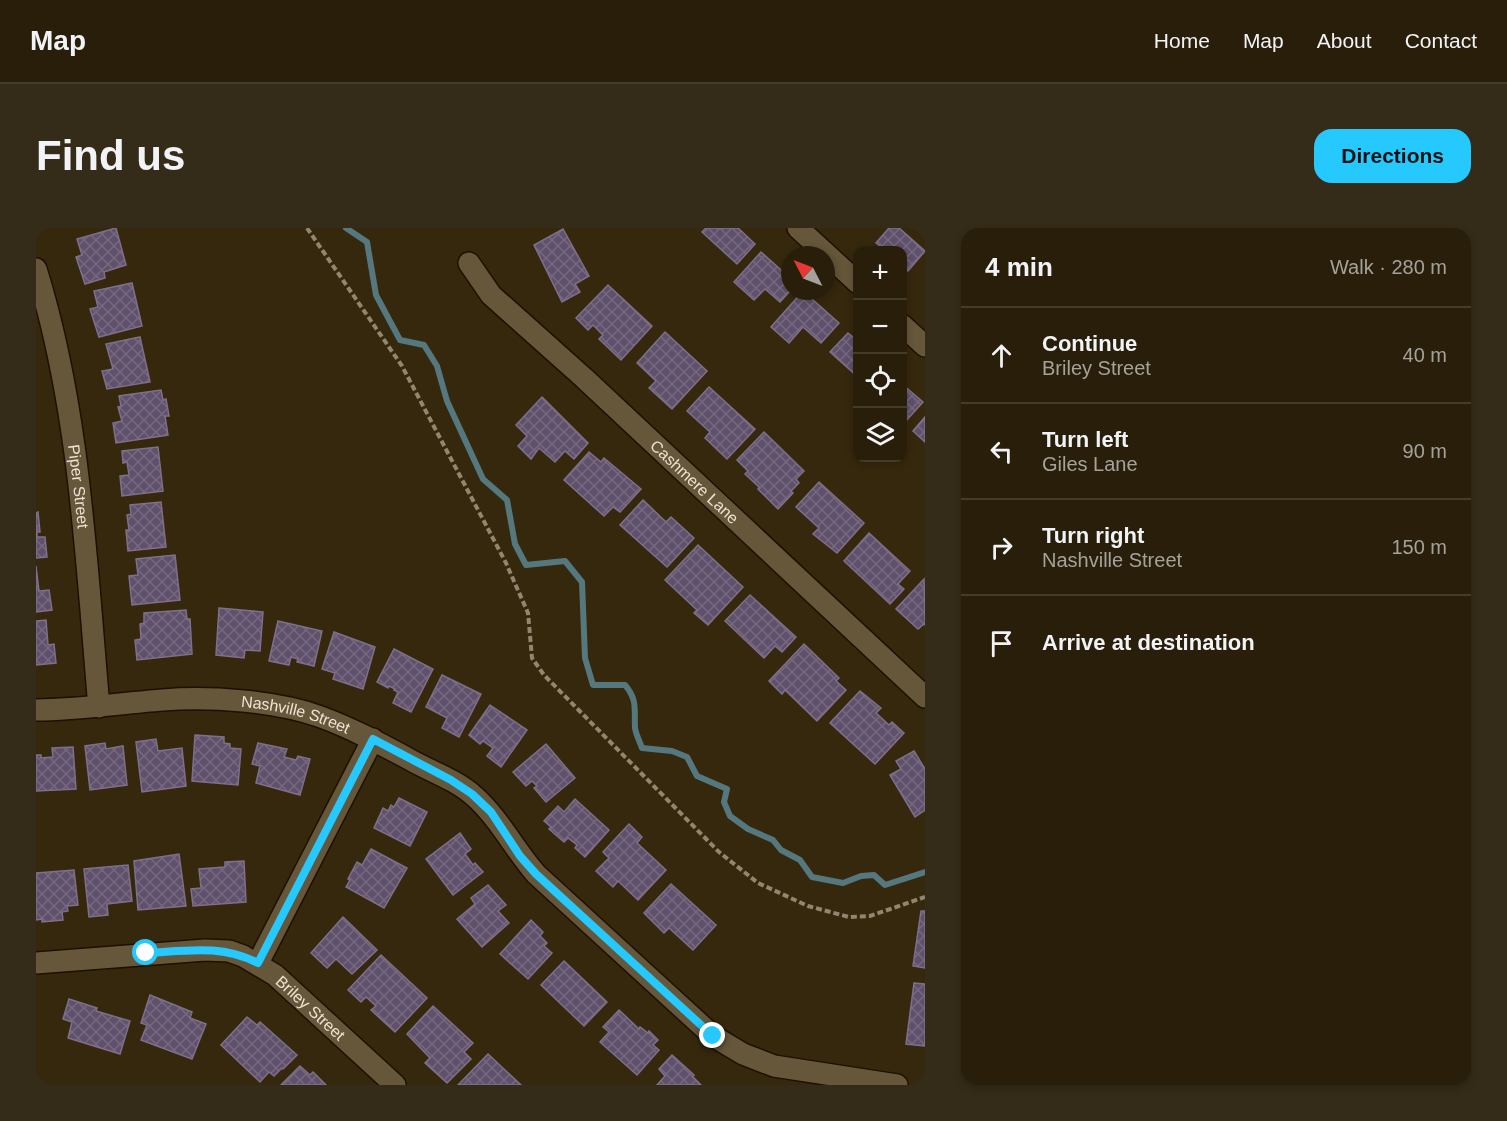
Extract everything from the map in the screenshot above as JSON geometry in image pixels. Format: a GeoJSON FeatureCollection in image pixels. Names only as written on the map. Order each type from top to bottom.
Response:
{"type":"FeatureCollection","features":[{"type":"Feature","properties":{"kind":"street"},"geometry":{"type":"LineString","coordinates":[[798,228],[853,278]]}},
{"type":"Feature","properties":{"kind":"street","name":"Cashmere Lane"},"geometry":{"type":"LineString","coordinates":[[469,263],[491,295],[584,378],[925,697]]}},
{"type":"Feature","properties":{"kind":"street","name":"Piper Street"},"geometry":{"type":"LineString","coordinates":[[36,269],[46,303],[71,420],[99,707]]}},
{"type":"Feature","properties":{"kind":"street"},"geometry":{"type":"LineString","coordinates":[[907,329],[925,346]]}},
{"type":"Feature","properties":{"kind":"street","name":"Nashville Street"},"geometry":{"type":"LineString","coordinates":[[36,710],[99,707],[165,700],[238,701],[319,716],[373,739],[451,780],[472,794],[491,812],[520,856],[536,874],[713,1036],[743,1054],[774,1066],[897,1085]]}},
{"type":"Feature","properties":{"kind":"street"},"geometry":{"type":"LineString","coordinates":[[258,963],[373,739]]}},
{"type":"Feature","properties":{"kind":"street","name":"Briley Street"},"geometry":{"type":"LineString","coordinates":[[36,963],[205,950],[229,951],[258,963],[275,975],[395,1085]]}},
{"type":"Feature","properties":{"kind":"path"},"geometry":{"type":"LineString","coordinates":[[307,228],[407,376],[506,563],[528,614],[532,658],[544,675],[719,852],[758,883],[808,906],[849,917],[870,916],[925,897]]}},
{"type":"Feature","properties":{"kind":"building"},"geometry":{"type":"Polygon","coordinates":[[[116,228],[126,265],[104,272],[105,278],[85,284],[76,257],[82,255],[77,239],[116,228]]]}},
{"type":"Feature","properties":{"kind":"building"},"geometry":{"type":"Polygon","coordinates":[[[706,228],[738,228],[755,244],[737,264],[702,232],[706,228]]]}},
{"type":"Feature","properties":{"kind":"building"},"geometry":{"type":"Polygon","coordinates":[[[889,228],[899,228],[925,251],[908,271],[907,246],[880,246],[876,243],[889,228]]]}},
{"type":"Feature","properties":{"kind":"building"},"geometry":{"type":"Polygon","coordinates":[[[563,229],[589,276],[575,284],[580,292],[562,302],[534,245],[563,229]]]}},
{"type":"Feature","properties":{"kind":"building"},"geometry":{"type":"Polygon","coordinates":[[[761,252],[781,270],[782,300],[780,302],[765,289],[754,300],[734,282],[761,252]]]}},
{"type":"Feature","properties":{"kind":"building"},"geometry":{"type":"Polygon","coordinates":[[[132,283],[142,326],[99,337],[90,309],[98,307],[94,291],[132,283]]]}},
{"type":"Feature","properties":{"kind":"building"},"geometry":{"type":"Polygon","coordinates":[[[608,285],[652,326],[621,360],[599,339],[603,335],[593,325],[588,330],[576,318],[608,285]]]}},
{"type":"Feature","properties":{"kind":"building"},"geometry":{"type":"Polygon","coordinates":[[[795,300],[813,300],[839,323],[821,343],[803,327],[789,343],[771,327],[795,300]]]}},
{"type":"Feature","properties":{"kind":"building"},"geometry":{"type":"Polygon","coordinates":[[[665,332],[707,371],[672,409],[649,388],[656,381],[637,363],[665,332]]]}},
{"type":"Feature","properties":{"kind":"building"},"geometry":{"type":"Polygon","coordinates":[[[848,333],[853,337],[853,373],[830,352],[848,333]]]}},
{"type":"Feature","properties":{"kind":"building"},"geometry":{"type":"Polygon","coordinates":[[[140,337],[150,382],[107,389],[102,371],[113,369],[106,344],[140,337]]]}},
{"type":"Feature","properties":{"kind":"building"},"geometry":{"type":"Polygon","coordinates":[[[709,387],[755,429],[727,459],[705,438],[710,432],[687,411],[709,387]]]}},
{"type":"Feature","properties":{"kind":"building"},"geometry":{"type":"Polygon","coordinates":[[[907,388],[923,402],[907,420],[907,388]]]}},
{"type":"Feature","properties":{"kind":"building"},"geometry":{"type":"Polygon","coordinates":[[[161,390],[163,400],[166,399],[169,416],[165,416],[168,435],[116,443],[113,423],[122,421],[118,407],[121,406],[119,396],[161,390]]]}},
{"type":"Feature","properties":{"kind":"building"},"geometry":{"type":"Polygon","coordinates":[[[542,397],[588,443],[574,459],[565,451],[555,462],[539,448],[531,459],[518,446],[527,436],[516,425],[542,397]]]}},
{"type":"Feature","properties":{"kind":"building"},"geometry":{"type":"Polygon","coordinates":[[[925,417],[925,442],[913,431],[925,417]]]}},
{"type":"Feature","properties":{"kind":"building"},"geometry":{"type":"Polygon","coordinates":[[[764,432],[804,471],[796,479],[799,483],[791,491],[793,493],[778,509],[745,474],[748,471],[737,460],[764,432]]]}},
{"type":"Feature","properties":{"kind":"building"},"geometry":{"type":"Polygon","coordinates":[[[158,447],[163,491],[122,496],[120,476],[129,475],[127,462],[123,463],[122,451],[158,447]]]}},
{"type":"Feature","properties":{"kind":"building"},"geometry":{"type":"Polygon","coordinates":[[[589,452],[601,462],[604,458],[641,489],[620,512],[613,507],[604,516],[564,480],[589,452]]]}},
{"type":"Feature","properties":{"kind":"building"},"geometry":{"type":"Polygon","coordinates":[[[819,482],[864,523],[837,553],[813,534],[819,528],[796,507],[819,482]]]}},
{"type":"Feature","properties":{"kind":"building"},"geometry":{"type":"Polygon","coordinates":[[[643,500],[666,522],[671,517],[694,538],[667,567],[620,525],[643,500]]]}},
{"type":"Feature","properties":{"kind":"building"},"geometry":{"type":"Polygon","coordinates":[[[161,502],[166,547],[128,551],[126,530],[129,530],[127,515],[131,514],[130,505],[161,502]]]}},
{"type":"Feature","properties":{"kind":"building"},"geometry":{"type":"Polygon","coordinates":[[[38,512],[40,532],[37,532],[37,537],[45,537],[47,557],[36,558],[36,513],[38,512]]]}},
{"type":"Feature","properties":{"kind":"building"},"geometry":{"type":"Polygon","coordinates":[[[869,533],[910,571],[898,584],[904,589],[890,604],[844,561],[869,533]]]}},
{"type":"Feature","properties":{"kind":"building"},"geometry":{"type":"Polygon","coordinates":[[[698,545],[743,587],[708,625],[694,613],[697,610],[665,580],[698,545]]]}},
{"type":"Feature","properties":{"kind":"building"},"geometry":{"type":"Polygon","coordinates":[[[175,555],[180,600],[132,605],[129,576],[138,575],[136,559],[175,555]]]}},
{"type":"Feature","properties":{"kind":"building"},"geometry":{"type":"Polygon","coordinates":[[[36,566],[39,591],[49,590],[52,610],[36,612],[36,566]]]}},
{"type":"Feature","properties":{"kind":"building"},"geometry":{"type":"Polygon","coordinates":[[[924,579],[925,625],[918,629],[896,609],[924,579]]]}},
{"type":"Feature","properties":{"kind":"building"},"geometry":{"type":"Polygon","coordinates":[[[750,595],[796,637],[782,652],[775,646],[764,658],[725,621],[750,595]]]}},
{"type":"Feature","properties":{"kind":"building"},"geometry":{"type":"Polygon","coordinates":[[[219,608],[263,612],[260,651],[245,650],[244,658],[216,655],[219,608]]]}},
{"type":"Feature","properties":{"kind":"building"},"geometry":{"type":"Polygon","coordinates":[[[186,610],[187,619],[190,619],[192,654],[137,660],[135,640],[141,639],[140,624],[144,623],[144,613],[186,610]]]}},
{"type":"Feature","properties":{"kind":"building"},"geometry":{"type":"Polygon","coordinates":[[[46,620],[48,645],[54,644],[56,663],[36,665],[36,621],[46,620]]]}},
{"type":"Feature","properties":{"kind":"building"},"geometry":{"type":"Polygon","coordinates":[[[278,621],[322,631],[314,666],[297,662],[298,659],[291,657],[289,665],[269,661],[278,621]]]}},
{"type":"Feature","properties":{"kind":"building"},"geometry":{"type":"Polygon","coordinates":[[[334,632],[375,647],[363,689],[333,679],[335,673],[322,669],[334,632]]]}},
{"type":"Feature","properties":{"kind":"building"},"geometry":{"type":"Polygon","coordinates":[[[804,644],[839,678],[836,681],[846,690],[817,721],[785,690],[782,694],[769,681],[804,644]]]}},
{"type":"Feature","properties":{"kind":"building"},"geometry":{"type":"Polygon","coordinates":[[[394,649],[433,669],[411,712],[393,703],[398,692],[395,689],[377,682],[394,649]]]}},
{"type":"Feature","properties":{"kind":"building"},"geometry":{"type":"Polygon","coordinates":[[[442,675],[481,694],[459,737],[442,728],[447,718],[426,707],[442,675]]]}},
{"type":"Feature","properties":{"kind":"building"},"geometry":{"type":"Polygon","coordinates":[[[860,691],[881,708],[876,713],[889,725],[892,722],[904,733],[875,764],[830,723],[860,691]]]}},
{"type":"Feature","properties":{"kind":"building"},"geometry":{"type":"Polygon","coordinates":[[[490,705],[527,730],[501,767],[487,756],[493,748],[483,741],[480,744],[469,735],[490,705]]]}},
{"type":"Feature","properties":{"kind":"building"},"geometry":{"type":"Polygon","coordinates":[[[195,735],[224,737],[224,743],[230,744],[230,748],[241,749],[238,785],[192,781],[195,735]]]}},
{"type":"Feature","properties":{"kind":"building"},"geometry":{"type":"Polygon","coordinates":[[[156,739],[158,751],[182,748],[186,786],[142,792],[136,742],[156,739]]]}},
{"type":"Feature","properties":{"kind":"building"},"geometry":{"type":"Polygon","coordinates":[[[105,743],[106,749],[123,746],[127,785],[90,790],[85,746],[105,743]]]}},
{"type":"Feature","properties":{"kind":"building"},"geometry":{"type":"Polygon","coordinates":[[[258,743],[287,749],[284,757],[296,760],[298,756],[310,759],[300,795],[256,783],[260,766],[252,764],[258,743]]]}},
{"type":"Feature","properties":{"kind":"building"},"geometry":{"type":"Polygon","coordinates":[[[546,744],[575,778],[546,802],[534,788],[537,786],[532,781],[526,786],[513,772],[546,744]]]}},
{"type":"Feature","properties":{"kind":"building"},"geometry":{"type":"Polygon","coordinates":[[[73,747],[76,789],[36,791],[36,755],[41,755],[41,758],[53,757],[52,748],[73,747]]]}},
{"type":"Feature","properties":{"kind":"building"},"geometry":{"type":"Polygon","coordinates":[[[914,751],[925,769],[925,810],[915,817],[890,775],[901,769],[896,761],[914,751]]]}},
{"type":"Feature","properties":{"kind":"building"},"geometry":{"type":"Polygon","coordinates":[[[399,798],[427,812],[410,846],[374,828],[383,808],[388,811],[391,805],[394,807],[399,798]]]}},
{"type":"Feature","properties":{"kind":"building"},"geometry":{"type":"Polygon","coordinates":[[[575,799],[609,830],[585,857],[575,848],[577,845],[568,838],[564,842],[549,829],[551,827],[544,821],[558,806],[564,812],[575,799]]]}},
{"type":"Feature","properties":{"kind":"building"},"geometry":{"type":"Polygon","coordinates":[[[629,824],[642,837],[637,843],[666,870],[638,900],[618,881],[613,887],[596,871],[609,858],[603,852],[629,824]]]}},
{"type":"Feature","properties":{"kind":"building"},"geometry":{"type":"Polygon","coordinates":[[[460,833],[471,849],[465,854],[473,865],[475,863],[483,872],[453,895],[426,859],[460,833]]]}},
{"type":"Feature","properties":{"kind":"building"},"geometry":{"type":"Polygon","coordinates":[[[371,849],[407,868],[384,908],[346,887],[357,862],[362,865],[371,849]]]}},
{"type":"Feature","properties":{"kind":"building"},"geometry":{"type":"Polygon","coordinates":[[[179,854],[186,906],[138,910],[134,861],[179,854]]]}},
{"type":"Feature","properties":{"kind":"building"},"geometry":{"type":"Polygon","coordinates":[[[244,861],[246,902],[193,906],[191,889],[201,888],[199,869],[225,867],[225,862],[244,861]]]}},
{"type":"Feature","properties":{"kind":"building"},"geometry":{"type":"Polygon","coordinates":[[[128,865],[132,901],[107,904],[108,915],[89,917],[84,869],[128,865]]]}},
{"type":"Feature","properties":{"kind":"building"},"geometry":{"type":"Polygon","coordinates":[[[74,870],[78,905],[67,906],[68,911],[62,912],[63,920],[42,922],[42,919],[36,920],[36,873],[74,870]]]}},
{"type":"Feature","properties":{"kind":"building"},"geometry":{"type":"Polygon","coordinates":[[[671,884],[716,925],[693,950],[669,928],[664,933],[644,913],[671,884]]]}},
{"type":"Feature","properties":{"kind":"building"},"geometry":{"type":"Polygon","coordinates":[[[488,885],[506,905],[498,911],[509,923],[482,947],[457,919],[475,904],[471,898],[488,885]]]}},
{"type":"Feature","properties":{"kind":"building"},"geometry":{"type":"Polygon","coordinates":[[[921,911],[925,911],[925,968],[913,966],[921,911]]]}},
{"type":"Feature","properties":{"kind":"building"},"geometry":{"type":"Polygon","coordinates":[[[343,917],[377,950],[352,974],[336,959],[327,968],[311,953],[343,917]]]}},
{"type":"Feature","properties":{"kind":"building"},"geometry":{"type":"Polygon","coordinates":[[[531,920],[543,932],[540,936],[547,943],[544,946],[552,953],[528,979],[500,954],[531,920]]]}},
{"type":"Feature","properties":{"kind":"building"},"geometry":{"type":"Polygon","coordinates":[[[381,955],[427,998],[395,1032],[371,1010],[376,1006],[366,997],[361,1002],[348,990],[381,955]]]}},
{"type":"Feature","properties":{"kind":"building"},"geometry":{"type":"Polygon","coordinates":[[[564,961],[607,1002],[584,1026],[541,985],[564,961]]]}},
{"type":"Feature","properties":{"kind":"building"},"geometry":{"type":"Polygon","coordinates":[[[914,983],[925,984],[925,1046],[906,1044],[914,983]]]}},
{"type":"Feature","properties":{"kind":"building"},"geometry":{"type":"Polygon","coordinates":[[[150,995],[192,1012],[190,1018],[206,1024],[192,1059],[141,1040],[147,1025],[141,1023],[150,995]]]}},
{"type":"Feature","properties":{"kind":"building"},"geometry":{"type":"Polygon","coordinates":[[[69,999],[97,1008],[96,1011],[130,1021],[120,1054],[68,1038],[72,1022],[63,1019],[69,999]]]}},
{"type":"Feature","properties":{"kind":"building"},"geometry":{"type":"Polygon","coordinates":[[[433,1006],[473,1043],[464,1052],[471,1059],[447,1083],[425,1063],[430,1058],[407,1034],[433,1006]]]}},
{"type":"Feature","properties":{"kind":"building"},"geometry":{"type":"Polygon","coordinates":[[[619,1010],[639,1029],[640,1027],[648,1033],[649,1031],[658,1040],[653,1045],[659,1050],[637,1075],[600,1042],[609,1032],[603,1027],[619,1010]]]}},
{"type":"Feature","properties":{"kind":"building"},"geometry":{"type":"Polygon","coordinates":[[[247,1017],[257,1025],[260,1022],[297,1055],[274,1076],[269,1072],[260,1082],[221,1045],[247,1017]]]}},
{"type":"Feature","properties":{"kind":"building"},"geometry":{"type":"Polygon","coordinates":[[[488,1054],[521,1085],[458,1085],[488,1054]]]}},
{"type":"Feature","properties":{"kind":"building"},"geometry":{"type":"Polygon","coordinates":[[[672,1055],[694,1075],[693,1077],[701,1085],[657,1085],[665,1076],[659,1069],[672,1055]]]}},
{"type":"Feature","properties":{"kind":"building"},"geometry":{"type":"Polygon","coordinates":[[[300,1066],[310,1075],[313,1072],[326,1085],[281,1085],[300,1066]]]}},
{"type":"Feature","properties":{"kind":"waterway"},"geometry":{"type":"LineString","coordinates":[[346,228],[367,242],[376,295],[400,340],[424,345],[437,366],[447,401],[483,479],[507,500],[515,544],[526,565],[565,561],[582,582],[585,658],[593,685],[625,685],[629,690],[634,700],[635,728],[642,748],[672,751],[687,757],[697,776],[727,789],[724,802],[730,816],[748,829],[773,840],[781,850],[800,860],[812,877],[843,883],[861,876],[874,875],[885,885],[925,872]]}},
{"type":"Feature","properties":{"kind":"route"},"geometry":{"type":"LineString","coordinates":[[146,953],[229,951],[258,963],[373,739],[451,780],[472,794],[491,812],[520,856],[536,874],[713,1036]]}}]}
